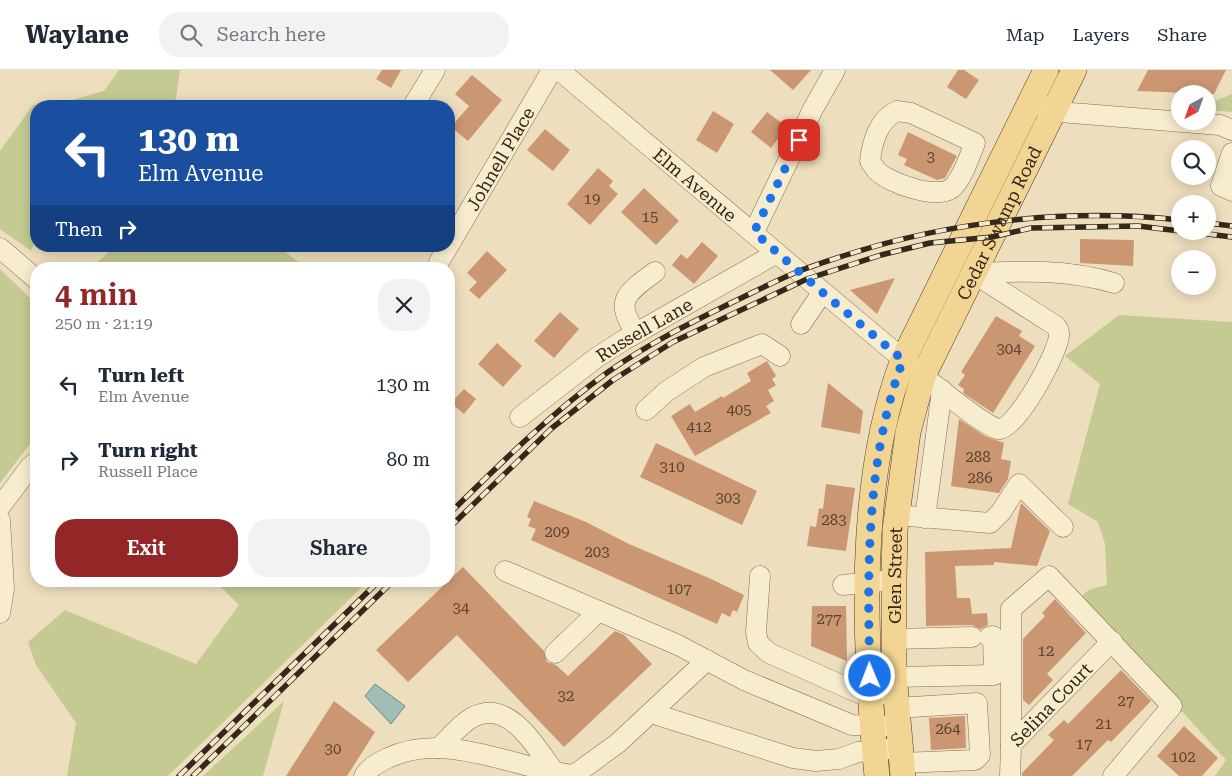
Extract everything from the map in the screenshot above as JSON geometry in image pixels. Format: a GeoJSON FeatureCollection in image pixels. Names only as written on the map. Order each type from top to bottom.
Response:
{"type":"FeatureCollection","features":[{"type":"Feature","properties":{"kind":"main road","name":"Cedar Swamp Road"},"geometry":{"type":"LineString","coordinates":[[903,360],[1046,70]]}},
{"type":"Feature","properties":{"kind":"main road","name":"Cedar Swamp Road"},"geometry":{"type":"LineString","coordinates":[[932,383],[973,273],[1074,70]]}},
{"type":"Feature","properties":{"kind":"main road","name":"Glen Street"},"geometry":{"type":"LineString","coordinates":[[877,776],[870,694],[868,582],[873,499],[892,388],[903,360]]}},
{"type":"Feature","properties":{"kind":"main road","name":"Glen Street"},"geometry":{"type":"LineString","coordinates":[[898,727],[894,639],[897,515],[908,432],[932,383]]}},
{"type":"Feature","properties":{"kind":"street"},"geometry":{"type":"LineString","coordinates":[[417,100],[435,70]]}},
{"type":"Feature","properties":{"kind":"street","name":"Johnell Place"},"geometry":{"type":"LineString","coordinates":[[455,235],[552,70]]}},
{"type":"Feature","properties":{"kind":"street","name":"Elm Avenue"},"geometry":{"type":"LineString","coordinates":[[559,70],[754,232],[903,360],[974,414],[998,429],[1003,429],[1016,420],[1029,400],[1057,345],[1060,333],[1056,326],[973,273]]}},
{"type":"Feature","properties":{"kind":"street"},"geometry":{"type":"LineString","coordinates":[[754,232],[813,109],[836,70]]}},
{"type":"Feature","properties":{"kind":"street"},"geometry":{"type":"LineString","coordinates":[[1031,102],[1054,111],[1220,125],[1232,130]]}},
{"type":"Feature","properties":{"kind":"street"},"geometry":{"type":"LineString","coordinates":[[897,111],[911,113],[975,143],[958,179],[951,188],[937,194],[924,192],[890,178],[877,171],[870,160],[871,147],[886,116],[897,111]]}},
{"type":"Feature","properties":{"kind":"street"},"geometry":{"type":"LineString","coordinates":[[1232,153],[1221,186],[1232,190]]}},
{"type":"Feature","properties":{"kind":"street"},"geometry":{"type":"LineString","coordinates":[[0,248],[30,274]]}},
{"type":"Feature","properties":{"kind":"street","name":"Johnell Place"},"geometry":{"type":"LineString","coordinates":[[439,262],[445,252]]}},
{"type":"Feature","properties":{"kind":"street","name":"Russell Lane"},"geometry":{"type":"LineString","coordinates":[[520,417],[596,358],[777,253]]}},
{"type":"Feature","properties":{"kind":"street"},"geometry":{"type":"LineString","coordinates":[[973,273],[1017,271],[1084,274],[1114,283]]}},
{"type":"Feature","properties":{"kind":"street"},"geometry":{"type":"LineString","coordinates":[[637,333],[629,323],[623,308],[626,297],[655,272]]}},
{"type":"Feature","properties":{"kind":"street"},"geometry":{"type":"LineString","coordinates":[[800,324],[822,292]]}},
{"type":"Feature","properties":{"kind":"street"},"geometry":{"type":"LineString","coordinates":[[646,410],[666,391],[704,367],[762,344],[780,356]]}},
{"type":"Feature","properties":{"kind":"street"},"geometry":{"type":"LineString","coordinates":[[925,518],[932,383]]}},
{"type":"Feature","properties":{"kind":"street"},"geometry":{"type":"LineString","coordinates":[[0,507],[30,467]]}},
{"type":"Feature","properties":{"kind":"street"},"geometry":{"type":"LineString","coordinates":[[897,515],[990,523],[1020,484],[1063,527]]}},
{"type":"Feature","properties":{"kind":"street"},"geometry":{"type":"LineString","coordinates":[[0,520],[4,589],[0,613]]}},
{"type":"Feature","properties":{"kind":"street"},"geometry":{"type":"LineString","coordinates":[[505,571],[678,645],[744,680],[852,725],[898,727]]}},
{"type":"Feature","properties":{"kind":"street"},"geometry":{"type":"LineString","coordinates":[[760,576],[758,643],[769,652],[859,693],[870,694],[898,727]]}},
{"type":"Feature","properties":{"kind":"street"},"geometry":{"type":"LineString","coordinates":[[1011,745],[1010,609],[1049,576],[1172,706],[1112,776]]}},
{"type":"Feature","properties":{"kind":"street"},"geometry":{"type":"LineString","coordinates":[[843,585],[894,579]]}},
{"type":"Feature","properties":{"kind":"street"},"geometry":{"type":"LineString","coordinates":[[555,653],[599,611]]}},
{"type":"Feature","properties":{"kind":"street"},"geometry":{"type":"LineString","coordinates":[[651,713],[793,758],[816,761],[875,750],[898,727],[994,675],[993,636],[894,639]]}},
{"type":"Feature","properties":{"kind":"street","name":"Selina Court"},"geometry":{"type":"LineString","coordinates":[[1010,776],[1011,745],[1112,641]]}},
{"type":"Feature","properties":{"kind":"street"},"geometry":{"type":"LineString","coordinates":[[364,776],[380,761],[400,752],[439,748],[492,756],[554,772],[574,775],[618,743],[707,660]]}},
{"type":"Feature","properties":{"kind":"street"},"geometry":{"type":"LineString","coordinates":[[439,748],[468,720],[482,713],[494,713],[509,718],[535,745],[554,772]]}},
{"type":"Feature","properties":{"kind":"green space"},"geometry":{"type":"Polygon","coordinates":[[[119,70],[180,70],[176,100],[72,100],[104,91],[119,70]]]}},
{"type":"Feature","properties":{"kind":"green space"},"geometry":{"type":"Polygon","coordinates":[[[1232,94],[1232,112],[1216,111],[1216,101],[1232,94]]]}},
{"type":"Feature","properties":{"kind":"green space"},"geometry":{"type":"Polygon","coordinates":[[[30,109],[30,250],[0,229],[0,151],[30,109]]]}},
{"type":"Feature","properties":{"kind":"green space"},"geometry":{"type":"Polygon","coordinates":[[[109,252],[285,252],[299,262],[97,262],[109,252]]]}},
{"type":"Feature","properties":{"kind":"green space"},"geometry":{"type":"Polygon","coordinates":[[[0,269],[30,298],[30,444],[0,483],[0,269]]]}},
{"type":"Feature","properties":{"kind":"green space"},"geometry":{"type":"Polygon","coordinates":[[[1119,315],[1232,322],[1232,776],[1215,776],[1226,760],[1081,600],[1088,591],[1107,585],[1105,544],[1098,522],[1068,504],[1100,384],[1065,356],[1119,315]]]}},
{"type":"Feature","properties":{"kind":"green space"},"geometry":{"type":"Polygon","coordinates":[[[221,587],[362,587],[168,776],[67,776],[76,723],[36,665],[28,642],[65,610],[196,664],[239,605],[221,587]]]}},
{"type":"Feature","properties":{"kind":"green space"},"geometry":{"type":"Polygon","coordinates":[[[284,701],[263,776],[203,776],[284,701]]]}},
{"type":"Feature","properties":{"kind":"water"},"geometry":{"type":"Polygon","coordinates":[[[375,684],[405,706],[391,724],[365,696],[375,684]]]}},
{"type":"Feature","properties":{"kind":"building"},"geometry":{"type":"Polygon","coordinates":[[[382,70],[401,70],[391,88],[376,79],[382,70]]]}},
{"type":"Feature","properties":{"kind":"building"},"geometry":{"type":"Polygon","coordinates":[[[770,70],[811,70],[793,90],[770,70]]]}},
{"type":"Feature","properties":{"kind":"building"},"geometry":{"type":"Polygon","coordinates":[[[958,70],[964,70],[979,80],[966,99],[947,87],[958,70]]]}},
{"type":"Feature","properties":{"kind":"building"},"geometry":{"type":"Polygon","coordinates":[[[1148,70],[1226,70],[1216,90],[1216,85],[1171,85],[1171,92],[1137,91],[1148,70]]]}},
{"type":"Feature","properties":{"kind":"building"},"geometry":{"type":"Polygon","coordinates":[[[472,75],[502,100],[468,141],[455,130],[455,122],[469,106],[455,94],[472,75]]]}},
{"type":"Feature","properties":{"kind":"building"},"geometry":{"type":"Polygon","coordinates":[[[713,111],[734,124],[717,153],[696,140],[713,111]]]}},
{"type":"Feature","properties":{"kind":"building"},"geometry":{"type":"Polygon","coordinates":[[[767,112],[787,127],[771,148],[751,132],[767,112]]]}},
{"type":"Feature","properties":{"kind":"building"},"geometry":{"type":"Polygon","coordinates":[[[545,129],[570,150],[553,171],[527,150],[545,129]]]}},
{"type":"Feature","properties":{"kind":"building"},"geometry":{"type":"Polygon","coordinates":[[[908,132],[957,156],[945,178],[937,180],[904,165],[907,159],[898,155],[908,132]]]}},
{"type":"Feature","properties":{"kind":"building"},"geometry":{"type":"Polygon","coordinates":[[[598,168],[613,181],[609,186],[618,194],[590,225],[567,204],[598,168]]]}},
{"type":"Feature","properties":{"kind":"building"},"geometry":{"type":"Polygon","coordinates":[[[644,188],[679,221],[656,245],[621,212],[644,188]]]}},
{"type":"Feature","properties":{"kind":"building"},"geometry":{"type":"Polygon","coordinates":[[[1080,239],[1134,240],[1133,266],[1080,263],[1080,239]]]}},
{"type":"Feature","properties":{"kind":"building"},"geometry":{"type":"Polygon","coordinates":[[[702,242],[718,256],[694,284],[672,265],[681,254],[687,259],[702,242]]]}},
{"type":"Feature","properties":{"kind":"building"},"geometry":{"type":"Polygon","coordinates":[[[487,251],[507,270],[479,299],[469,290],[477,282],[467,273],[487,251]]]}},
{"type":"Feature","properties":{"kind":"building"},"geometry":{"type":"Polygon","coordinates":[[[895,278],[877,314],[850,290],[895,278]]]}},
{"type":"Feature","properties":{"kind":"building"},"geometry":{"type":"Polygon","coordinates":[[[560,312],[579,329],[554,358],[534,341],[560,312]]]}},
{"type":"Feature","properties":{"kind":"building"},"geometry":{"type":"Polygon","coordinates":[[[996,316],[1022,331],[1019,336],[1035,346],[993,413],[963,393],[964,389],[958,385],[965,375],[961,372],[996,316]]]}},
{"type":"Feature","properties":{"kind":"building"},"geometry":{"type":"Polygon","coordinates":[[[497,343],[522,366],[503,387],[478,364],[497,343]]]}},
{"type":"Feature","properties":{"kind":"building"},"geometry":{"type":"Polygon","coordinates":[[[767,361],[776,376],[772,379],[776,385],[768,390],[774,401],[766,406],[771,413],[695,456],[671,416],[690,404],[695,412],[722,396],[723,398],[751,381],[747,373],[767,361]]]}},
{"type":"Feature","properties":{"kind":"building"},"geometry":{"type":"Polygon","coordinates":[[[828,383],[863,411],[860,434],[821,427],[828,383]]]}},
{"type":"Feature","properties":{"kind":"building"},"geometry":{"type":"Polygon","coordinates":[[[464,389],[476,399],[464,414],[455,406],[455,399],[464,389]]]}},
{"type":"Feature","properties":{"kind":"building"},"geometry":{"type":"Polygon","coordinates":[[[959,419],[985,436],[1004,443],[1001,459],[1011,461],[1008,479],[999,493],[951,486],[959,419]]]}},
{"type":"Feature","properties":{"kind":"building"},"geometry":{"type":"Polygon","coordinates":[[[656,443],[757,491],[742,525],[640,477],[656,443]]]}},
{"type":"Feature","properties":{"kind":"building"},"geometry":{"type":"Polygon","coordinates":[[[826,484],[855,488],[846,551],[807,546],[810,526],[816,527],[819,508],[823,509],[826,484]]]}},
{"type":"Feature","properties":{"kind":"building"},"geometry":{"type":"Polygon","coordinates":[[[534,501],[586,522],[629,544],[744,595],[737,612],[733,610],[730,617],[722,613],[717,624],[531,540],[536,529],[528,526],[531,519],[527,517],[534,501]]]}},
{"type":"Feature","properties":{"kind":"building"},"geometry":{"type":"Polygon","coordinates":[[[1021,503],[1050,531],[1037,566],[994,562],[994,565],[955,566],[957,598],[970,598],[972,614],[987,613],[988,625],[980,629],[972,625],[926,626],[925,552],[1011,548],[1021,503]]]}},
{"type":"Feature","properties":{"kind":"building"},"geometry":{"type":"Polygon","coordinates":[[[463,567],[544,651],[547,662],[556,665],[568,676],[615,631],[624,635],[652,664],[564,747],[457,635],[408,682],[376,650],[442,587],[455,587],[455,575],[463,567]]]}},
{"type":"Feature","properties":{"kind":"building"},"geometry":{"type":"Polygon","coordinates":[[[1055,599],[1086,633],[1047,674],[1053,680],[1029,705],[1023,700],[1023,639],[1045,616],[1042,613],[1055,599]]]}},
{"type":"Feature","properties":{"kind":"building"},"geometry":{"type":"Polygon","coordinates":[[[812,606],[846,606],[847,661],[811,646],[812,606]]]}},
{"type":"Feature","properties":{"kind":"building"},"geometry":{"type":"Polygon","coordinates":[[[1121,670],[1151,701],[1111,742],[1108,740],[1072,776],[1022,776],[1022,773],[1054,740],[1048,735],[1064,720],[1068,724],[1121,670]]]}},
{"type":"Feature","properties":{"kind":"building"},"geometry":{"type":"Polygon","coordinates":[[[334,701],[375,732],[347,776],[286,776],[334,701]]]}},
{"type":"Feature","properties":{"kind":"building"},"geometry":{"type":"Polygon","coordinates":[[[965,716],[966,748],[931,750],[929,718],[965,716]]]}},
{"type":"Feature","properties":{"kind":"building"},"geometry":{"type":"Polygon","coordinates":[[[1184,726],[1218,758],[1202,776],[1179,776],[1157,756],[1184,726]]]}},
{"type":"Feature","properties":{"kind":"railway"},"geometry":{"type":"LineString","coordinates":[[455,508],[546,422],[608,372],[638,352],[685,326],[797,272],[884,244],[967,226],[1052,217],[1095,216],[1171,219]]}},
{"type":"Feature","properties":{"kind":"railway"},"geometry":{"type":"LineString","coordinates":[[1216,224],[1232,226]]}},
{"type":"Feature","properties":{"kind":"railway"},"geometry":{"type":"LineString","coordinates":[[455,522],[552,428],[613,380],[673,342],[807,279],[881,255],[930,243],[992,237],[1031,228],[1138,226],[1171,230]]}},
{"type":"Feature","properties":{"kind":"railway"},"geometry":{"type":"LineString","coordinates":[[1216,235],[1232,237]]}},
{"type":"Feature","properties":{"kind":"railway"},"geometry":{"type":"LineString","coordinates":[[179,776],[373,587]]}},
{"type":"Feature","properties":{"kind":"railway"},"geometry":{"type":"LineString","coordinates":[[193,776],[387,587]]}},
{"type":"Feature","properties":{"kind":"route"},"geometry":{"type":"LineString","coordinates":[[799,140],[754,232],[903,360],[892,388],[873,499],[868,582],[870,676]]}}]}
